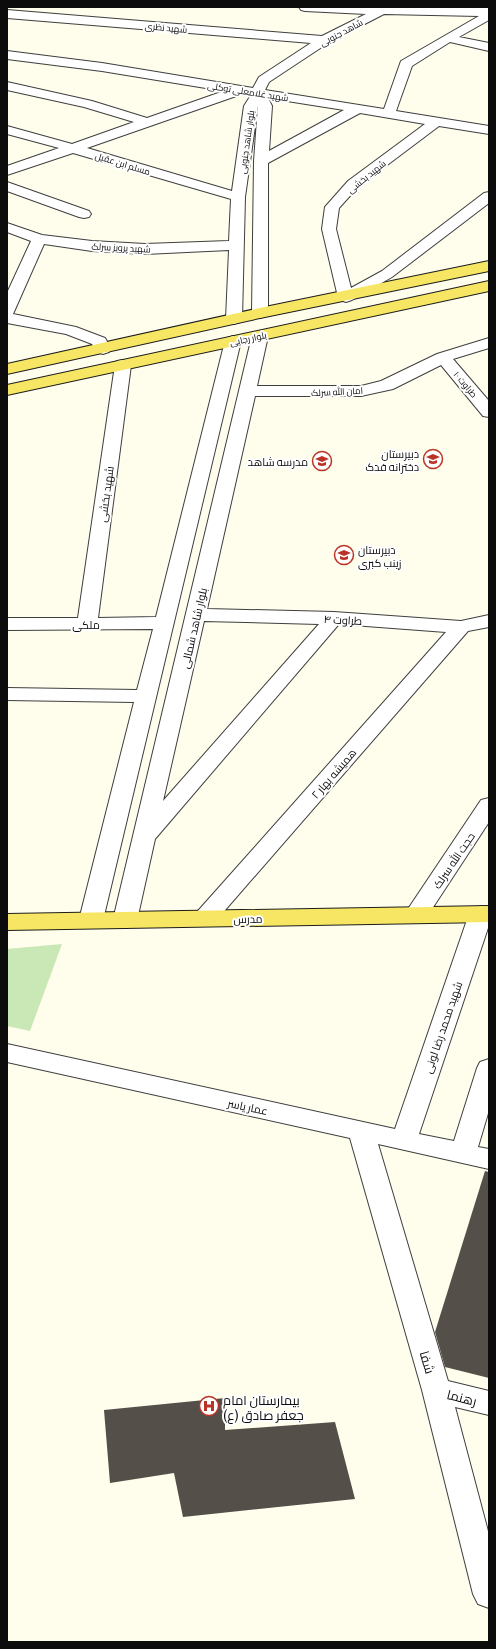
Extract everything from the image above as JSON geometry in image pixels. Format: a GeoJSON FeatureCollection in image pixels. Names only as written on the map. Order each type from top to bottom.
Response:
{"type":"FeatureCollection","features":[{"type":"Feature","properties":{"kind":"main road","name":"بلوار رجایی"},"geometry":{"type":"LineString","coordinates":[[7,369],[103,349],[260,313],[489,266]]}},
{"type":"Feature","properties":{"kind":"main road","name":"بلوار رجایی"},"geometry":{"type":"LineString","coordinates":[[7,390],[489,286]]}},
{"type":"Feature","properties":{"kind":"main road"},"geometry":{"type":"LineString","coordinates":[[260,313],[260,336]]}},
{"type":"Feature","properties":{"kind":"main road"},"geometry":{"type":"LineString","coordinates":[[233,341],[234,319]]}},
{"type":"Feature","properties":{"kind":"main road","name":"مدرس"},"geometry":{"type":"LineString","coordinates":[[7,922],[485,914]]}},
{"type":"Feature","properties":{"kind":"street"},"geometry":{"type":"LineString","coordinates":[[305,7],[348,8],[381,11]]}},
{"type":"Feature","properties":{"kind":"street","name":"شاهد جنوبی"},"geometry":{"type":"LineString","coordinates":[[259,93],[258,90],[264,80],[324,40],[381,11],[489,12]]}},
{"type":"Feature","properties":{"kind":"street","name":"شهید نظری"},"geometry":{"type":"LineString","coordinates":[[7,14],[324,40]]}},
{"type":"Feature","properties":{"kind":"street"},"geometry":{"type":"LineString","coordinates":[[389,113],[406,64],[489,15]]}},
{"type":"Feature","properties":{"kind":"street"},"geometry":{"type":"LineString","coordinates":[[448,38],[489,47]]}},
{"type":"Feature","properties":{"kind":"street","name":"شهید غلامعلی توکلی"},"geometry":{"type":"LineString","coordinates":[[7,55],[102,67],[489,130]]}},
{"type":"Feature","properties":{"kind":"street"},"geometry":{"type":"LineString","coordinates":[[7,86],[87,104],[147,122]]}},
{"type":"Feature","properties":{"kind":"street"},"geometry":{"type":"LineString","coordinates":[[7,170],[240,90]]}},
{"type":"Feature","properties":{"kind":"street","name":"بلوار شاهد جنوبی"},"geometry":{"type":"LineString","coordinates":[[259,93],[265,106],[261,161],[260,313]]}},
{"type":"Feature","properties":{"kind":"street","name":"بلوار شاهد جنوبی"},"geometry":{"type":"LineString","coordinates":[[234,319],[238,197],[250,106],[259,93]]}},
{"type":"Feature","properties":{"kind":"street"},"geometry":{"type":"LineString","coordinates":[[261,161],[359,108]]}},
{"type":"Feature","properties":{"kind":"street","name":"شهید بخشی"},"geometry":{"type":"LineString","coordinates":[[346,296],[329,228],[332,207],[353,184],[437,121]]}},
{"type":"Feature","properties":{"kind":"street","name":"مسلم ابن عقیل"},"geometry":{"type":"LineString","coordinates":[[7,130],[238,197]]}},
{"type":"Feature","properties":{"kind":"street"},"geometry":{"type":"LineString","coordinates":[[7,186],[84,214]]}},
{"type":"Feature","properties":{"kind":"street"},"geometry":{"type":"LineString","coordinates":[[346,296],[387,274],[489,196]]}},
{"type":"Feature","properties":{"kind":"street","name":"شهید پرویز سرلک"},"geometry":{"type":"LineString","coordinates":[[7,227],[39,239],[92,246],[145,249],[236,245]]}},
{"type":"Feature","properties":{"kind":"street"},"geometry":{"type":"LineString","coordinates":[[7,311],[39,239]]}},
{"type":"Feature","properties":{"kind":"street"},"geometry":{"type":"LineString","coordinates":[[7,318],[70,330],[99,341],[103,349]]}},
{"type":"Feature","properties":{"kind":"street","name":"بلوار شاهد شمالی"},"geometry":{"type":"LineString","coordinates":[[125,920],[260,336]]}},
{"type":"Feature","properties":{"kind":"street"},"geometry":{"type":"LineString","coordinates":[[91,920],[233,341]]}},
{"type":"Feature","properties":{"kind":"street","name":"امان الله سرلک"},"geometry":{"type":"LineString","coordinates":[[247,391],[361,391],[387,385],[443,357],[489,343]]}},
{"type":"Feature","properties":{"kind":"street","name":"طراوت ۱۰"},"geometry":{"type":"LineString","coordinates":[[443,357],[489,412]]}},
{"type":"Feature","properties":{"kind":"street","name":"شهید بخشی"},"geometry":{"type":"LineString","coordinates":[[88,624],[123,365]]}},
{"type":"Feature","properties":{"kind":"street","name":"طراوت ۴"},"geometry":{"type":"LineString","coordinates":[[196,615],[334,618],[461,627],[489,621]]}},
{"type":"Feature","properties":{"kind":"street"},"geometry":{"type":"LineString","coordinates":[[145,836],[334,618]]}},
{"type":"Feature","properties":{"kind":"street","name":"ملکی"},"geometry":{"type":"LineString","coordinates":[[7,624],[164,623]]}},
{"type":"Feature","properties":{"kind":"street","name":"همیشه بهار ۲"},"geometry":{"type":"LineString","coordinates":[[205,918],[461,627]]}},
{"type":"Feature","properties":{"kind":"street"},"geometry":{"type":"LineString","coordinates":[[7,694],[146,696]]}},
{"type":"Feature","properties":{"kind":"street","name":"حجت الله سرلک"},"geometry":{"type":"LineString","coordinates":[[416,915],[489,805]]}},
{"type":"Feature","properties":{"kind":"street","name":"شهید محمد رضا لونی"},"geometry":{"type":"LineString","coordinates":[[404,1140],[485,914]]}},
{"type":"Feature","properties":{"kind":"street","name":"عمار یاسر"},"geometry":{"type":"LineString","coordinates":[[7,1053],[489,1159]]}},
{"type":"Feature","properties":{"kind":"street"},"geometry":{"type":"LineString","coordinates":[[463,1153],[489,1068]]}},
{"type":"Feature","properties":{"kind":"street","name":"شفا"},"geometry":{"type":"LineString","coordinates":[[361,1131],[436,1390],[489,1594]]}},
{"type":"Feature","properties":{"kind":"street","name":"رهنما"},"geometry":{"type":"LineString","coordinates":[[436,1390],[489,1403]]}},
{"type":"Feature","properties":{"kind":"green space"},"geometry":{"type":"Polygon","coordinates":[[[62,944],[30,1031],[7,1026],[7,949],[62,944]]]}},
{"type":"Feature","properties":{"kind":"building"},"geometry":{"type":"Polygon","coordinates":[[[485,1171],[489,1172],[489,1378],[445,1367],[435,1332],[485,1171]]]}},
{"type":"Feature","properties":{"kind":"building"},"geometry":{"type":"Polygon","coordinates":[[[225,1398],[225,1430],[335,1422],[355,1499],[183,1517],[174,1473],[110,1483],[104,1410],[225,1398]]]}},
{"type":"Feature","properties":{"kind":"place","name":"دبیرستان دخترانه فدک"},"geometry":{"type":"Point","coordinates":[433,459]}},
{"type":"Feature","properties":{"kind":"place","name":"مدرسه شاهد"},"geometry":{"type":"Point","coordinates":[322,461]}},
{"type":"Feature","properties":{"kind":"place","name":"دبیرستان زینب کبری"},"geometry":{"type":"Point","coordinates":[344,555]}},
{"type":"Feature","properties":{"kind":"place","name":"بیمارستان امام جعفر صادق (ع)"},"geometry":{"type":"Point","coordinates":[209,1406]}}]}
